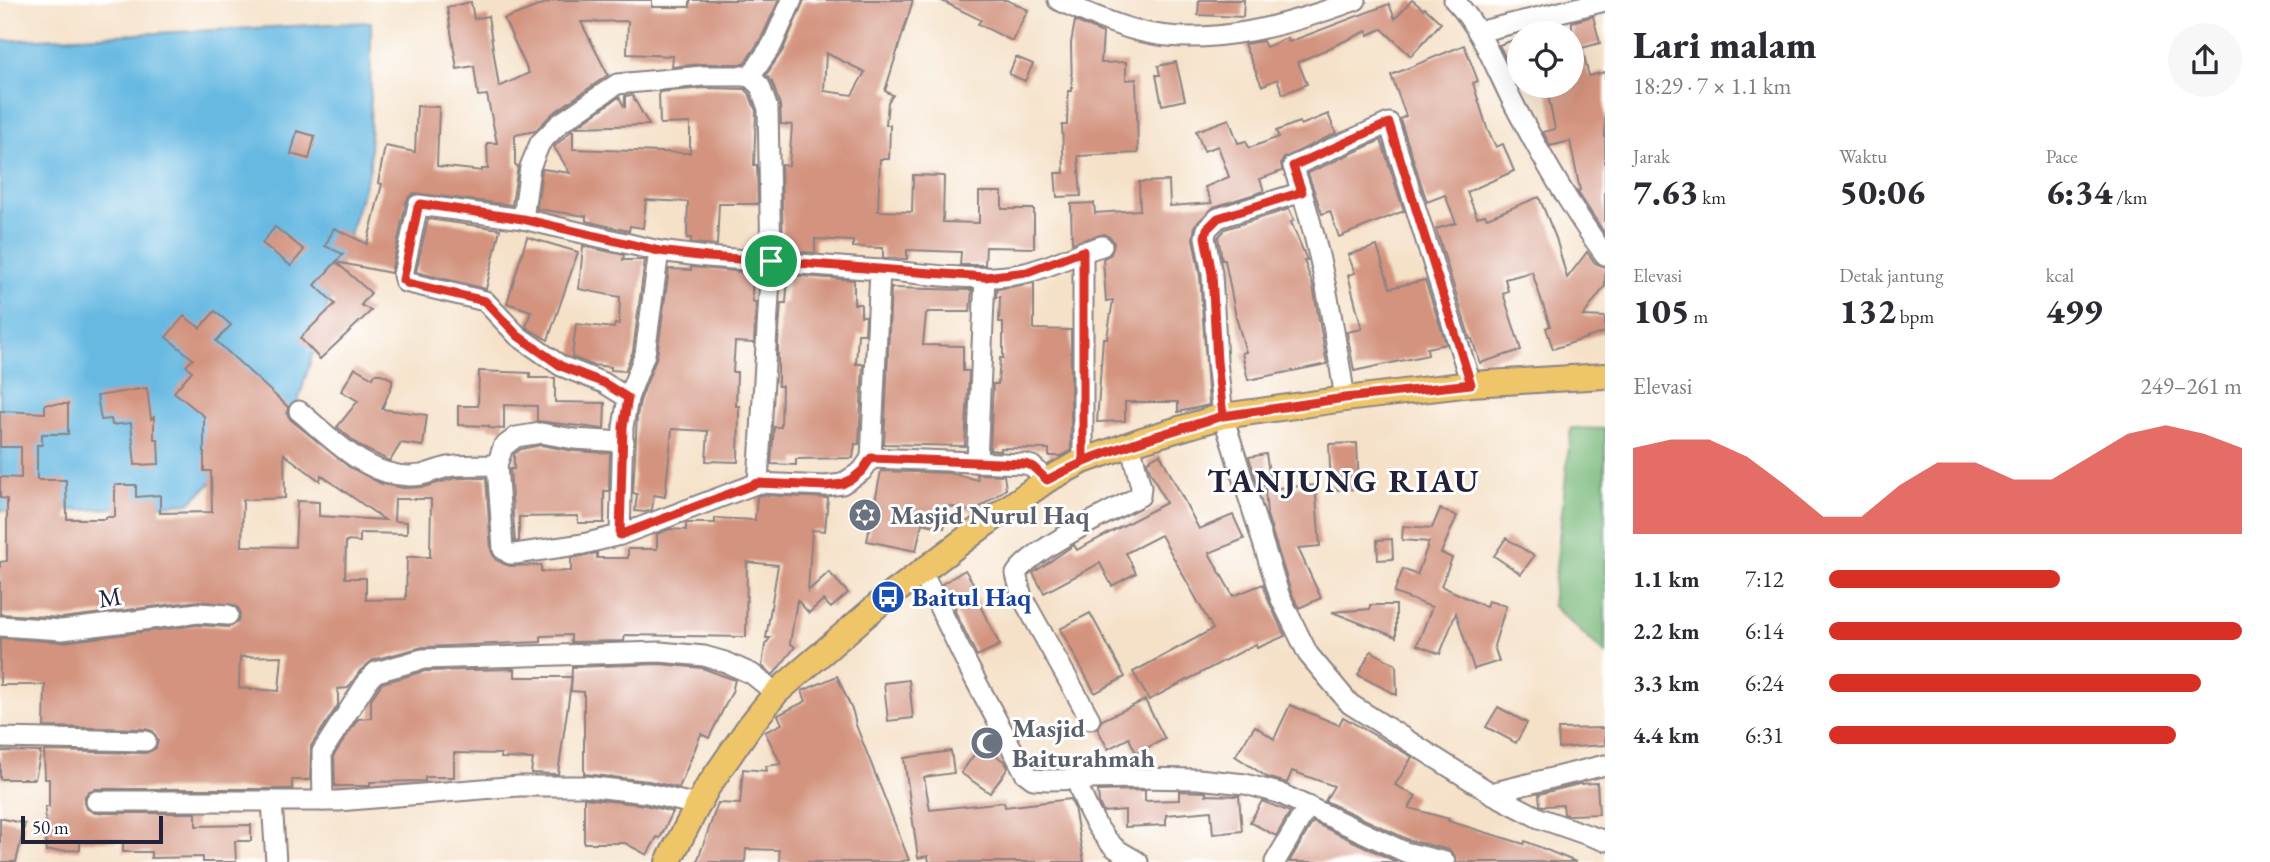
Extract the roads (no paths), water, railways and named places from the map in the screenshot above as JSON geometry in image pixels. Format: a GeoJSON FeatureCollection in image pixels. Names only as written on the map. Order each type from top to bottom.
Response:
{"type":"FeatureCollection","features":[{"type":"Feature","properties":{"kind":"main road"},"geometry":{"type":"LineString","coordinates":[[668,862],[697,805],[749,727],[776,693],[879,604],[1047,480],[1083,461],[1223,416],[1345,398],[1471,384],[1605,376]]}},
{"type":"Feature","properties":{"kind":"street"},"geometry":{"type":"LineString","coordinates":[[750,77],[772,45],[792,0]]}},
{"type":"Feature","properties":{"kind":"street"},"geometry":{"type":"LineString","coordinates":[[1058,0],[1140,32],[1181,36],[1226,34],[1268,27],[1356,0]]}},
{"type":"Feature","properties":{"kind":"street"},"geometry":{"type":"LineString","coordinates":[[1454,0],[1478,32],[1518,113],[1588,232],[1605,255]]}},
{"type":"Feature","properties":{"kind":"street"},"geometry":{"type":"LineString","coordinates":[[1478,32],[1605,1]]}},
{"type":"Feature","properties":{"kind":"street"},"geometry":{"type":"LineString","coordinates":[[523,219],[530,167],[540,143],[559,124],[617,84],[703,76],[750,77],[760,86],[768,109],[771,261],[758,483]]}},
{"type":"Feature","properties":{"kind":"street"},"geometry":{"type":"LineString","coordinates":[[1345,398],[1329,295],[1293,166],[1389,123],[1471,384]]}},
{"type":"Feature","properties":{"kind":"street"},"geometry":{"type":"LineString","coordinates":[[1302,192],[1218,218],[1207,229],[1205,237],[1212,274],[1223,416],[1280,597],[1308,654],[1350,704],[1491,793],[1539,818],[1605,841]]}},
{"type":"Feature","properties":{"kind":"street"},"geometry":{"type":"LineString","coordinates":[[628,398],[604,383],[561,366],[518,336],[485,301],[403,280],[418,205],[523,219],[659,251],[707,257],[985,277],[1027,272],[1092,249],[1083,461]]}},
{"type":"Feature","properties":{"kind":"street"},"geometry":{"type":"LineString","coordinates":[[620,535],[623,427],[628,398],[645,354],[659,251]]}},
{"type":"Feature","properties":{"kind":"street"},"geometry":{"type":"LineString","coordinates":[[624,442],[574,439],[541,433],[516,437],[503,447],[497,465],[503,549],[510,554],[583,544],[620,535],[758,483],[826,486],[842,484],[852,479],[871,458],[880,270]]}},
{"type":"Feature","properties":{"kind":"street"},"geometry":{"type":"LineString","coordinates":[[977,462],[985,277]]}},
{"type":"Feature","properties":{"kind":"street"},"geometry":{"type":"LineString","coordinates":[[299,411],[367,465],[392,475],[421,475],[448,467],[497,465]]}},
{"type":"Feature","properties":{"kind":"street"},"geometry":{"type":"LineString","coordinates":[[1090,719],[1022,597],[1016,574],[1021,566],[1039,553],[1140,496],[1141,487],[1130,444]]}},
{"type":"Feature","properties":{"kind":"street"},"geometry":{"type":"LineString","coordinates":[[871,458],[1025,464],[1032,466],[1047,480]]}},
{"type":"Feature","properties":{"kind":"street"},"geometry":{"type":"LineString","coordinates":[[922,572],[969,668],[1025,773],[1032,779],[1185,779],[1245,784],[1279,793],[1405,852],[1446,862]]}},
{"type":"Feature","properties":{"kind":"street","name":"M"},"geometry":{"type":"LineString","coordinates":[[0,626],[62,630],[198,613],[228,615]]}},
{"type":"Feature","properties":{"kind":"street"},"geometry":{"type":"LineString","coordinates":[[323,801],[322,752],[369,679],[376,672],[423,659],[618,652],[704,656],[752,674],[776,693]]}},
{"type":"Feature","properties":{"kind":"street"},"geometry":{"type":"LineString","coordinates":[[0,738],[146,741]]}},
{"type":"Feature","properties":{"kind":"street"},"geometry":{"type":"LineString","coordinates":[[1491,793],[1605,765]]}},
{"type":"Feature","properties":{"kind":"street"},"geometry":{"type":"LineString","coordinates":[[1076,779],[1087,811],[1097,825],[1115,848],[1138,862]]}},
{"type":"Feature","properties":{"kind":"street"},"geometry":{"type":"LineString","coordinates":[[96,801],[323,801],[519,786],[585,786],[648,793],[697,805]]}},
{"type":"Feature","properties":{"kind":"street"},"geometry":{"type":"LineString","coordinates":[[272,801],[276,862]]}},
{"type":"Feature","properties":{"kind":"street"},"geometry":{"type":"LineString","coordinates":[[1275,862],[1308,806]]}},
{"type":"Feature","properties":{"kind":"water"},"geometry":{"type":"Polygon","coordinates":[[[371,22],[370,168],[297,405],[189,503],[82,510],[0,511],[0,41],[371,22]]]}},
{"type":"Feature","properties":{"kind":"place","name":"Masjid Nurul Haq"},"geometry":{"type":"Point","coordinates":[865,515]}},
{"type":"Feature","properties":{"kind":"place","name":"Baitul Haq"},"geometry":{"type":"Point","coordinates":[888,597]}},
{"type":"Feature","properties":{"kind":"place","name":"Masjid Baiturahmah"},"geometry":{"type":"Point","coordinates":[987,743]}},
{"type":"Feature","properties":{"kind":"district","name":"TANJUNG RIAU"},"geometry":{"type":"Point","coordinates":[1344,480]}}]}
